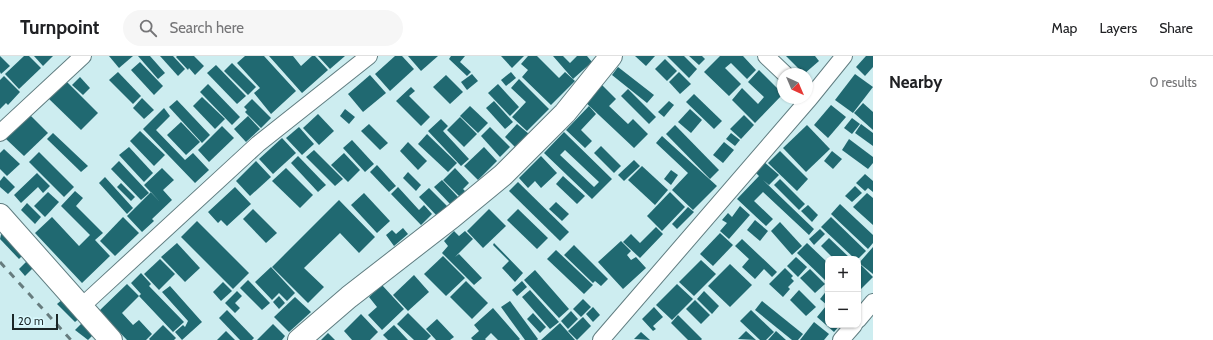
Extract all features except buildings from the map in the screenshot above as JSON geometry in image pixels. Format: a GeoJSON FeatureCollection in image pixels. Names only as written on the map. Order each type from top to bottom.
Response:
{"type":"FeatureCollection","features":[{"type":"Feature","properties":{"kind":"main road"},"geometry":{"type":"LineString","coordinates":[[299,340],[349,297],[452,217],[503,175],[565,113],[611,56]]}},
{"type":"Feature","properties":{"kind":"main road"},"geometry":{"type":"LineString","coordinates":[[0,215],[111,340]]}},
{"type":"Feature","properties":{"kind":"street"},"geometry":{"type":"LineString","coordinates":[[0,133],[83,56]]}},
{"type":"Feature","properties":{"kind":"street"},"geometry":{"type":"LineString","coordinates":[[82,306],[258,144],[369,56]]}},
{"type":"Feature","properties":{"kind":"street"},"geometry":{"type":"LineString","coordinates":[[766,56],[779,68]]}},
{"type":"Feature","properties":{"kind":"street"},"geometry":{"type":"LineString","coordinates":[[813,90],[844,56]]}},
{"type":"Feature","properties":{"kind":"street"},"geometry":{"type":"LineString","coordinates":[[601,340],[801,104]]}},
{"type":"Feature","properties":{"kind":"street"},"geometry":{"type":"LineString","coordinates":[[861,316],[873,302]]}},
{"type":"Feature","properties":{"kind":"street"},"geometry":{"type":"LineString","coordinates":[[841,340],[851,328]]}},
{"type":"Feature","properties":{"kind":"railway"},"geometry":{"type":"LineString","coordinates":[[0,262],[71,340]]}}]}
